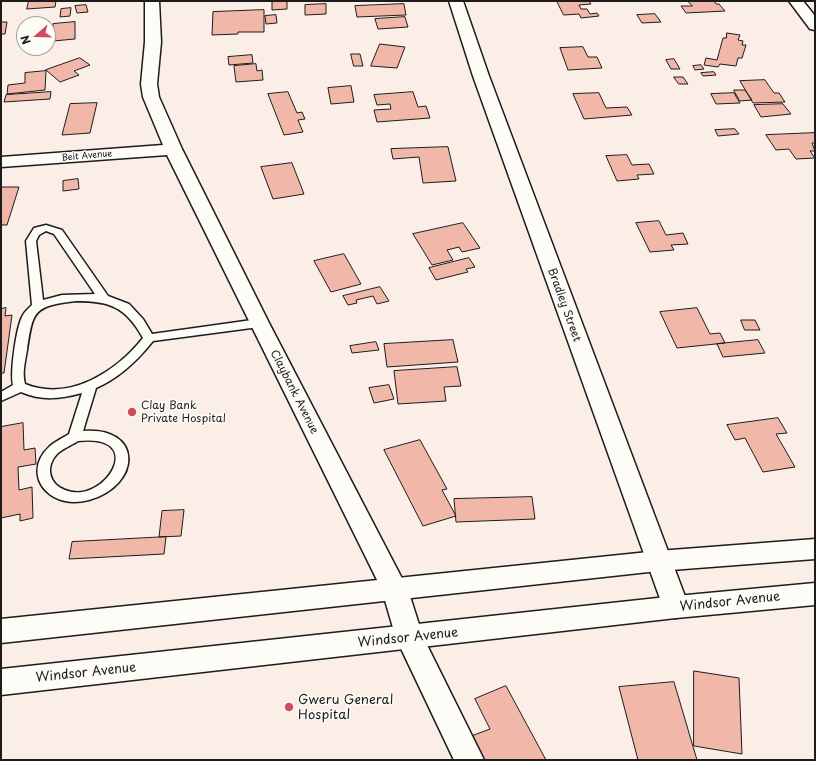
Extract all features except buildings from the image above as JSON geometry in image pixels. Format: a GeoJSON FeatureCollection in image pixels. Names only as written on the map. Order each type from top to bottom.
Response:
{"type":"FeatureCollection","features":[{"type":"Feature","properties":{"kind":"main road","name":"Claybank Avenue"},"geometry":{"type":"LineString","coordinates":[[152,1],[153,42],[149,84],[151,97],[173,149],[259,323],[395,590],[410,638],[469,760]]}},
{"type":"Feature","properties":{"kind":"main road","name":"Bradley Street"},"geometry":{"type":"LineString","coordinates":[[456,1],[481,76],[676,607]]}},
{"type":"Feature","properties":{"kind":"main road"},"geometry":{"type":"LineString","coordinates":[[796,1],[815,26]]}},
{"type":"Feature","properties":{"kind":"main road","name":"Beit Avenue"},"geometry":{"type":"LineString","coordinates":[[1,162],[173,149]]}},
{"type":"Feature","properties":{"kind":"main road"},"geometry":{"type":"LineString","coordinates":[[1,631],[658,561],[815,549]]}},
{"type":"Feature","properties":{"kind":"main road","name":"Windsor Avenue"},"geometry":{"type":"LineString","coordinates":[[1,682],[410,638],[676,607],[815,594]]}},
{"type":"Feature","properties":{"kind":"lane"},"geometry":{"type":"LineString","coordinates":[[38,306],[31,241],[36,231],[42,228],[53,229],[58,232],[102,298]]}},
{"type":"Feature","properties":{"kind":"lane"},"geometry":{"type":"LineString","coordinates":[[149,338],[142,324],[124,307],[102,298],[73,297],[51,301],[38,306],[28,314],[16,377],[20,387],[29,392],[46,395],[72,392],[90,386],[117,370],[134,356],[149,338],[259,323]]}},
{"type":"Feature","properties":{"kind":"lane"},"geometry":{"type":"LineString","coordinates":[[75,437],[90,386]]}},
{"type":"Feature","properties":{"kind":"lane"},"geometry":{"type":"LineString","coordinates":[[1,397],[20,387]]}},
{"type":"Feature","properties":{"kind":"lane"},"geometry":{"type":"LineString","coordinates":[[94,436],[111,440],[118,446],[123,454],[124,464],[120,473],[102,490],[89,495],[63,496],[51,492],[44,485],[40,477],[40,467],[44,457],[52,449],[75,437],[94,436]]}},
{"type":"Feature","properties":{"kind":"place","name":"Clay Bank Private Hospital"},"geometry":{"type":"Point","coordinates":[132,412]}},
{"type":"Feature","properties":{"kind":"place","name":"Gweru General Hospital"},"geometry":{"type":"Point","coordinates":[289,707]}}]}
